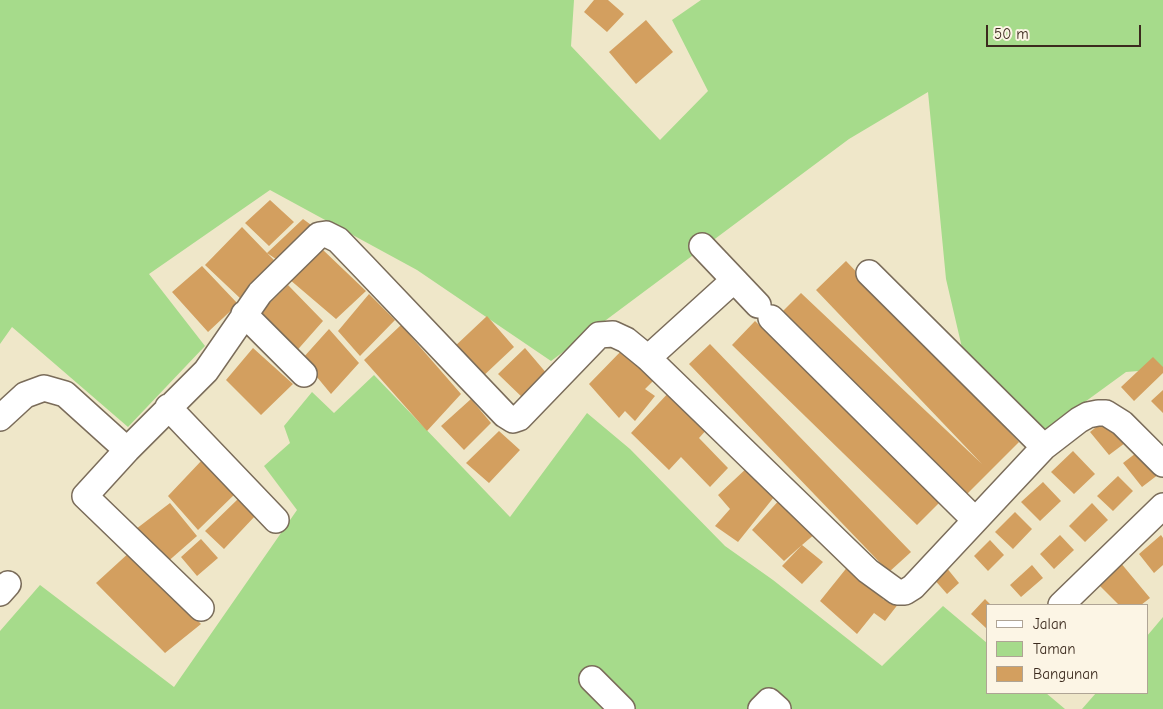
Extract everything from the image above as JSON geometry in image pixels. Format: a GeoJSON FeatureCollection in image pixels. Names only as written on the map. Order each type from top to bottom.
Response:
{"type":"FeatureCollection","features":[{"type":"Feature","properties":{"kind":"street"},"geometry":{"type":"LineString","coordinates":[[201,608],[85,496],[168,407],[206,371],[260,293],[319,235],[326,234],[338,240],[504,415],[513,420],[519,418],[599,335],[613,334],[626,340],[648,358],[868,571],[897,592],[905,592],[913,587],[1044,448],[1088,415],[1106,413],[1122,423],[1163,464]]}},
{"type":"Feature","properties":{"kind":"street"},"geometry":{"type":"LineString","coordinates":[[702,246],[765,312],[975,520]]}},
{"type":"Feature","properties":{"kind":"street"},"geometry":{"type":"LineString","coordinates":[[869,273],[1044,448]]}},
{"type":"Feature","properties":{"kind":"street"},"geometry":{"type":"LineString","coordinates":[[648,358],[734,280]]}},
{"type":"Feature","properties":{"kind":"street"},"geometry":{"type":"LineString","coordinates":[[244,314],[304,374]]}},
{"type":"Feature","properties":{"kind":"street"},"geometry":{"type":"LineString","coordinates":[[0,418],[25,395],[44,388],[65,394],[127,450]]}},
{"type":"Feature","properties":{"kind":"street"},"geometry":{"type":"LineString","coordinates":[[168,407],[276,520]]}},
{"type":"Feature","properties":{"kind":"street"},"geometry":{"type":"LineString","coordinates":[[1062,604],[1163,506]]}},
{"type":"Feature","properties":{"kind":"street"},"geometry":{"type":"LineString","coordinates":[[592,679],[622,709]]}},
{"type":"Feature","properties":{"kind":"street"},"geometry":{"type":"LineString","coordinates":[[761,709],[769,702],[778,709]]}},
{"type":"Feature","properties":{"kind":"green space"},"geometry":{"type":"Polygon","coordinates":[[[0,0],[574,0],[571,46],[660,140],[708,91],[672,20],[701,0],[1163,0],[1163,369],[1126,372],[1045,431],[963,352],[946,279],[928,92],[849,139],[551,361],[417,270],[270,190],[149,274],[205,346],[128,427],[12,327],[0,344],[0,0]]]}},
{"type":"Feature","properties":{"kind":"green space"},"geometry":{"type":"Polygon","coordinates":[[[374,375],[510,517],[587,413],[630,449],[725,546],[773,580],[882,666],[943,606],[986,642],[986,694],[1047,694],[1065,709],[0,709],[0,631],[40,585],[174,687],[297,510],[264,466],[290,443],[284,426],[312,392],[334,413],[374,375]]]}},
{"type":"Feature","properties":{"kind":"green space"},"geometry":{"type":"Polygon","coordinates":[[[1163,617],[1163,709],[1082,709],[1095,694],[1148,694],[1148,635],[1163,617]]]}},
{"type":"Feature","properties":{"kind":"building"},"geometry":{"type":"Polygon","coordinates":[[[594,0],[608,0],[624,14],[607,32],[584,12],[594,0]]]}},
{"type":"Feature","properties":{"kind":"building"},"geometry":{"type":"Polygon","coordinates":[[[646,20],[673,52],[636,84],[609,52],[646,20]]]}},
{"type":"Feature","properties":{"kind":"building"},"geometry":{"type":"Polygon","coordinates":[[[270,200],[294,222],[269,246],[245,223],[270,200]]]}},
{"type":"Feature","properties":{"kind":"building"},"geometry":{"type":"Polygon","coordinates":[[[303,219],[318,230],[283,264],[267,253],[303,219]]]}},
{"type":"Feature","properties":{"kind":"building"},"geometry":{"type":"Polygon","coordinates":[[[242,227],[279,265],[242,300],[205,265],[242,227]]]}},
{"type":"Feature","properties":{"kind":"building"},"geometry":{"type":"Polygon","coordinates":[[[322,249],[366,291],[336,319],[289,279],[322,249]]]}},
{"type":"Feature","properties":{"kind":"building"},"geometry":{"type":"Polygon","coordinates":[[[846,261],[1019,442],[967,494],[779,315],[801,293],[982,464],[816,290],[846,261]]]}},
{"type":"Feature","properties":{"kind":"building"},"geometry":{"type":"Polygon","coordinates":[[[202,266],[238,304],[208,332],[172,292],[202,266]]]}},
{"type":"Feature","properties":{"kind":"building"},"geometry":{"type":"Polygon","coordinates":[[[288,285],[323,321],[293,355],[256,316],[288,285]]]}},
{"type":"Feature","properties":{"kind":"building"},"geometry":{"type":"Polygon","coordinates":[[[369,294],[395,320],[360,356],[338,331],[369,294]]]}},
{"type":"Feature","properties":{"kind":"building"},"geometry":{"type":"Polygon","coordinates":[[[487,316],[514,347],[480,379],[453,348],[487,316]]]}},
{"type":"Feature","properties":{"kind":"building"},"geometry":{"type":"Polygon","coordinates":[[[755,321],[941,501],[917,525],[732,345],[755,321]]]}},
{"type":"Feature","properties":{"kind":"building"},"geometry":{"type":"Polygon","coordinates":[[[401,325],[461,394],[427,431],[364,360],[401,325]]]}},
{"type":"Feature","properties":{"kind":"building"},"geometry":{"type":"Polygon","coordinates":[[[329,329],[359,363],[331,394],[302,359],[329,329]]]}},
{"type":"Feature","properties":{"kind":"building"},"geometry":{"type":"Polygon","coordinates":[[[710,344],[911,552],[889,572],[689,364],[710,344]]]}},
{"type":"Feature","properties":{"kind":"building"},"geometry":{"type":"Polygon","coordinates":[[[625,347],[657,377],[645,389],[655,396],[635,421],[625,411],[619,418],[589,384],[625,347]]]}},
{"type":"Feature","properties":{"kind":"building"},"geometry":{"type":"Polygon","coordinates":[[[253,348],[293,384],[261,415],[226,380],[253,348]]]}},
{"type":"Feature","properties":{"kind":"building"},"geometry":{"type":"Polygon","coordinates":[[[525,348],[548,375],[525,400],[498,374],[525,348]]]}},
{"type":"Feature","properties":{"kind":"building"},"geometry":{"type":"Polygon","coordinates":[[[1153,357],[1163,367],[1163,373],[1134,401],[1121,387],[1153,357]]]}},
{"type":"Feature","properties":{"kind":"building"},"geometry":{"type":"Polygon","coordinates":[[[671,390],[709,427],[699,438],[728,468],[710,487],[681,457],[669,470],[631,433],[671,390]]]}},
{"type":"Feature","properties":{"kind":"building"},"geometry":{"type":"Polygon","coordinates":[[[1163,390],[1163,413],[1151,401],[1163,390]]]}},
{"type":"Feature","properties":{"kind":"building"},"geometry":{"type":"Polygon","coordinates":[[[471,399],[491,423],[464,450],[441,426],[471,399]]]}},
{"type":"Feature","properties":{"kind":"building"},"geometry":{"type":"Polygon","coordinates":[[[1106,419],[1125,443],[1109,455],[1090,432],[1106,419]]]}},
{"type":"Feature","properties":{"kind":"building"},"geometry":{"type":"Polygon","coordinates":[[[499,431],[520,450],[489,483],[466,463],[499,431]]]}},
{"type":"Feature","properties":{"kind":"building"},"geometry":{"type":"Polygon","coordinates":[[[1140,450],[1159,474],[1142,487],[1123,463],[1140,450]]]}},
{"type":"Feature","properties":{"kind":"building"},"geometry":{"type":"Polygon","coordinates":[[[1073,451],[1095,474],[1074,494],[1051,472],[1073,451]]]}},
{"type":"Feature","properties":{"kind":"building"},"geometry":{"type":"Polygon","coordinates":[[[203,459],[237,492],[198,530],[168,496],[203,459]]]}},
{"type":"Feature","properties":{"kind":"building"},"geometry":{"type":"Polygon","coordinates":[[[749,466],[774,497],[738,542],[715,526],[730,509],[718,495],[749,466]]]}},
{"type":"Feature","properties":{"kind":"building"},"geometry":{"type":"Polygon","coordinates":[[[1118,476],[1133,491],[1113,511],[1097,496],[1118,476]]]}},
{"type":"Feature","properties":{"kind":"building"},"geometry":{"type":"Polygon","coordinates":[[[1043,482],[1061,501],[1040,521],[1021,502],[1043,482]]]}},
{"type":"Feature","properties":{"kind":"building"},"geometry":{"type":"Polygon","coordinates":[[[782,497],[816,533],[784,561],[752,530],[782,497]]]}},
{"type":"Feature","properties":{"kind":"building"},"geometry":{"type":"Polygon","coordinates":[[[239,498],[256,515],[224,549],[205,531],[239,498]]]}},
{"type":"Feature","properties":{"kind":"building"},"geometry":{"type":"Polygon","coordinates":[[[170,503],[197,536],[165,564],[136,529],[170,503]]]}},
{"type":"Feature","properties":{"kind":"building"},"geometry":{"type":"Polygon","coordinates":[[[1092,503],[1108,520],[1085,542],[1069,526],[1092,503]]]}},
{"type":"Feature","properties":{"kind":"building"},"geometry":{"type":"Polygon","coordinates":[[[1015,512],[1032,529],[1013,549],[995,532],[1015,512]]]}},
{"type":"Feature","properties":{"kind":"building"},"geometry":{"type":"Polygon","coordinates":[[[1060,535],[1074,550],[1054,569],[1040,554],[1060,535]]]}},
{"type":"Feature","properties":{"kind":"building"},"geometry":{"type":"Polygon","coordinates":[[[1161,535],[1163,538],[1163,565],[1154,573],[1139,554],[1161,535]]]}},
{"type":"Feature","properties":{"kind":"building"},"geometry":{"type":"Polygon","coordinates":[[[201,539],[218,558],[197,576],[181,557],[201,539]]]}},
{"type":"Feature","properties":{"kind":"building"},"geometry":{"type":"Polygon","coordinates":[[[990,540],[1004,555],[988,571],[974,556],[990,540]]]}},
{"type":"Feature","properties":{"kind":"building"},"geometry":{"type":"Polygon","coordinates":[[[802,545],[823,562],[802,584],[782,566],[802,545]]]}},
{"type":"Feature","properties":{"kind":"building"},"geometry":{"type":"Polygon","coordinates":[[[131,551],[201,624],[165,653],[96,583],[131,551]]]}},
{"type":"Feature","properties":{"kind":"building"},"geometry":{"type":"Polygon","coordinates":[[[1120,562],[1150,598],[1142,604],[1118,604],[1097,583],[1120,562]]]}},
{"type":"Feature","properties":{"kind":"building"},"geometry":{"type":"Polygon","coordinates":[[[849,565],[884,600],[888,595],[899,603],[885,621],[874,613],[857,634],[820,601],[849,565]]]}},
{"type":"Feature","properties":{"kind":"building"},"geometry":{"type":"Polygon","coordinates":[[[1032,565],[1043,578],[1021,597],[1010,585],[1032,565]]]}},
{"type":"Feature","properties":{"kind":"building"},"geometry":{"type":"Polygon","coordinates":[[[946,567],[959,583],[947,594],[933,578],[946,567]]]}},
{"type":"Feature","properties":{"kind":"building"},"geometry":{"type":"Polygon","coordinates":[[[985,599],[990,604],[986,604],[986,628],[971,614],[985,599]]]}}]}
